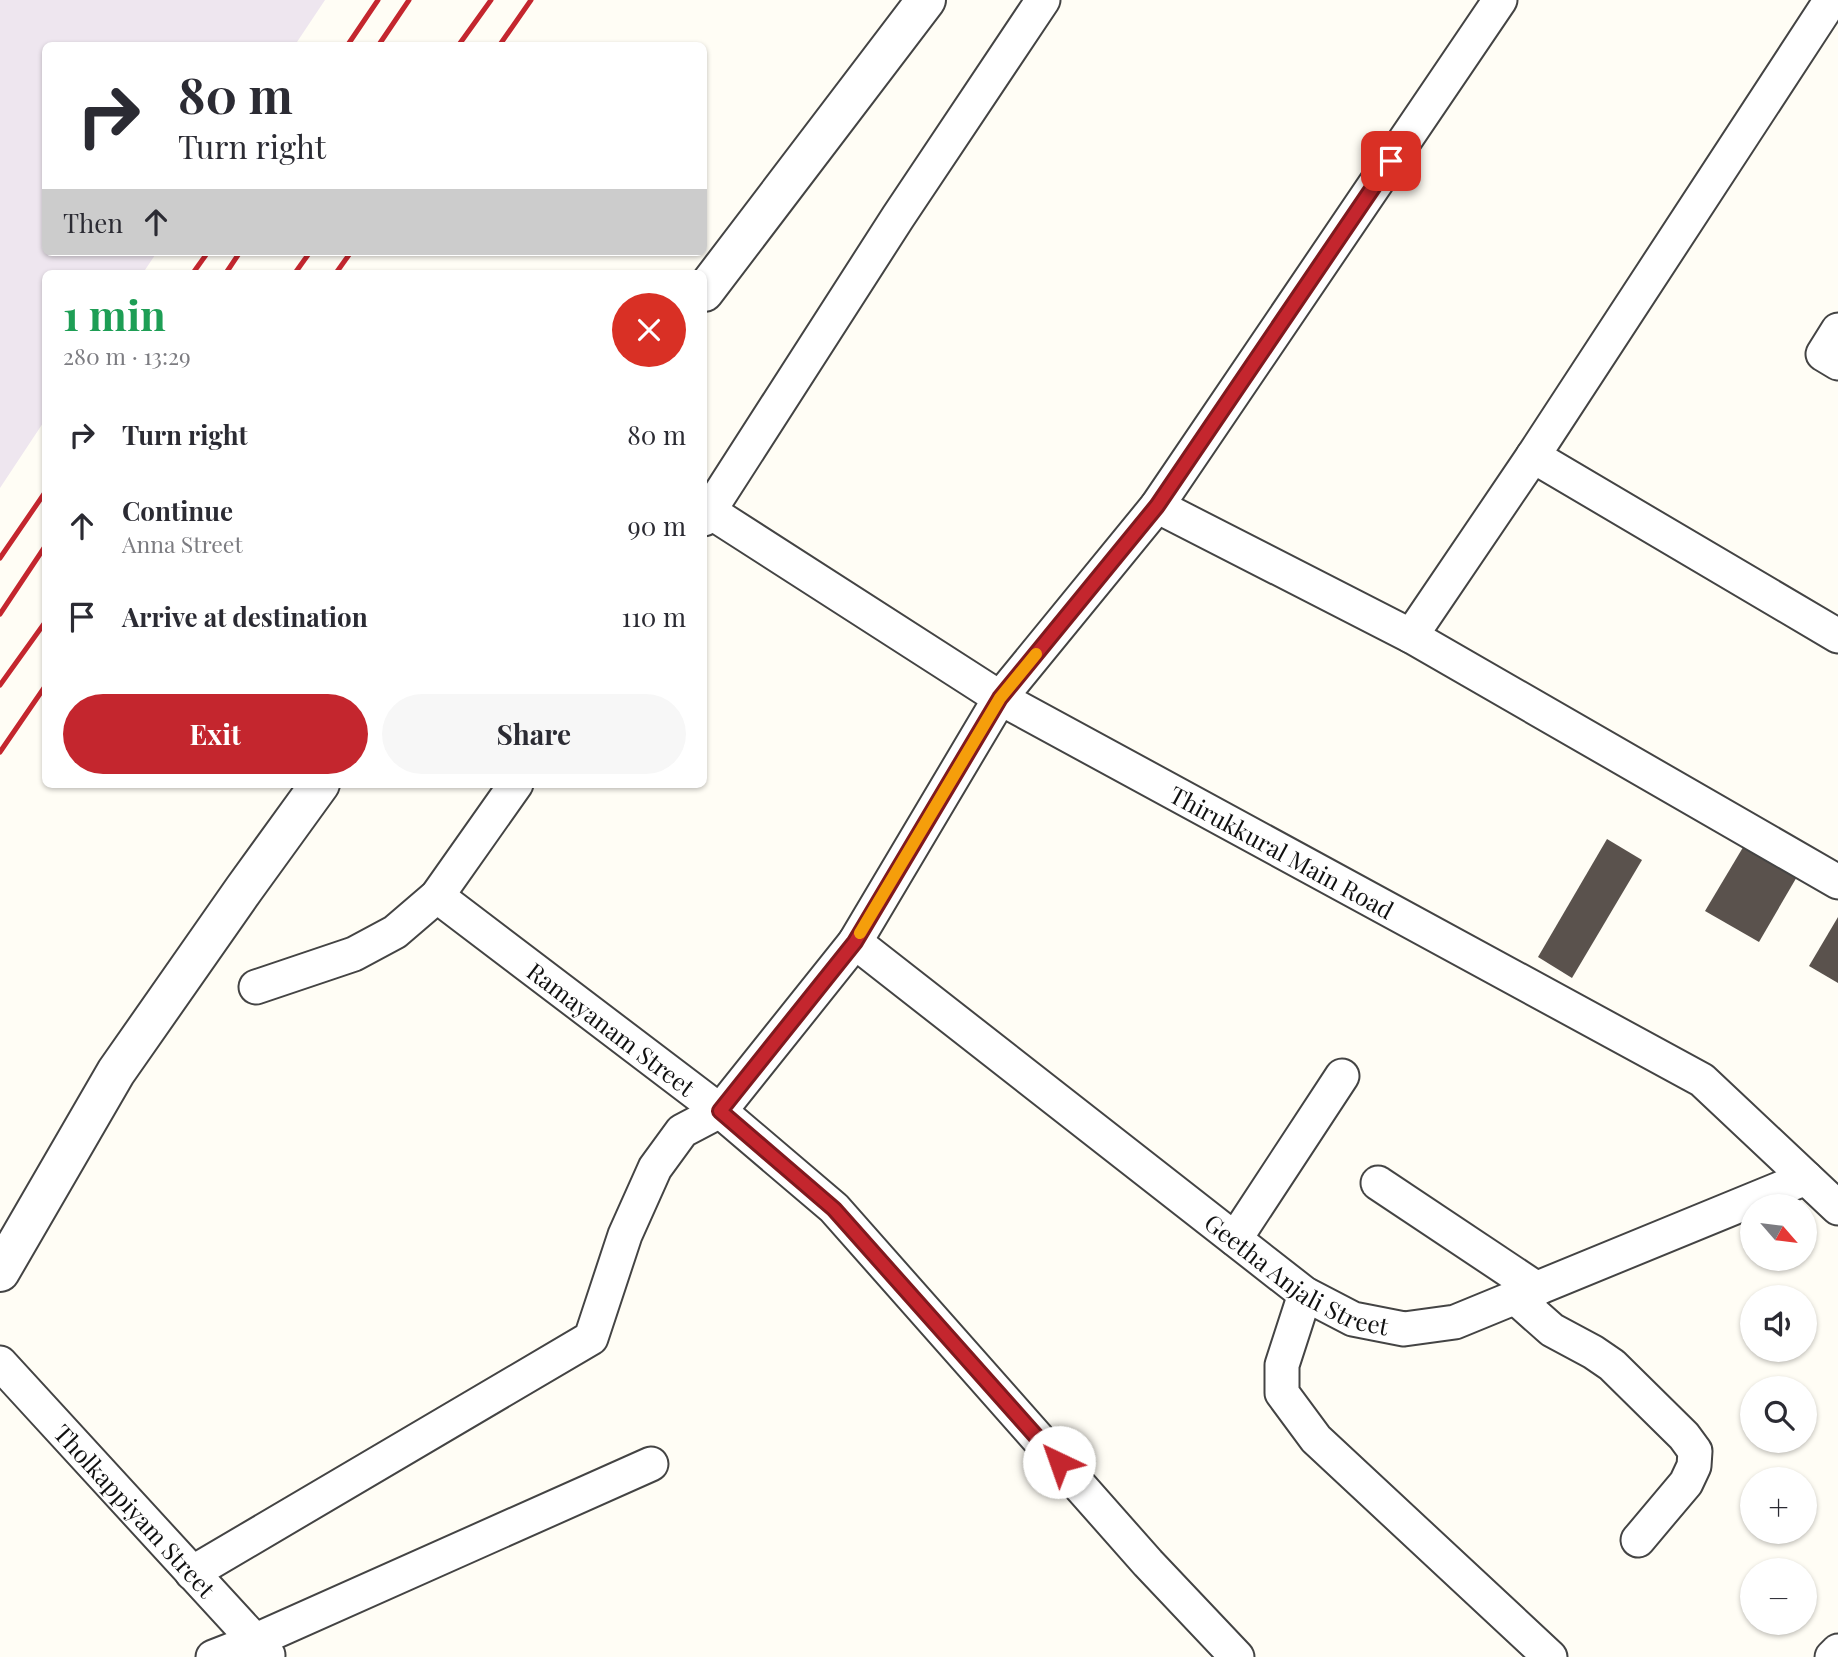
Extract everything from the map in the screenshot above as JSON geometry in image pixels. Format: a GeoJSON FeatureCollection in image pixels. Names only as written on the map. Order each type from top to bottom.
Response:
{"type":"FeatureCollection","features":[{"type":"Feature","properties":{"kind":"street"},"geometry":{"type":"LineString","coordinates":[[707,288],[926,0]]}},
{"type":"Feature","properties":{"kind":"street"},"geometry":{"type":"LineString","coordinates":[[707,513],[898,217],[1043,0]]}},
{"type":"Feature","properties":{"kind":"street"},"geometry":{"type":"LineString","coordinates":[[192,1573],[591,1338],[625,1235],[655,1168],[682,1131],[720,1111],[855,942],[1000,698],[1157,506],[1500,0]]}},
{"type":"Feature","properties":{"kind":"street"},"geometry":{"type":"LineString","coordinates":[[1411,636],[1533,456],[1831,0]]}},
{"type":"Feature","properties":{"kind":"street"},"geometry":{"type":"LineString","coordinates":[[1838,330],[1823,354],[1838,363]]}},
{"type":"Feature","properties":{"kind":"street"},"geometry":{"type":"LineString","coordinates":[[1533,456],[1838,636]]}},
{"type":"Feature","properties":{"kind":"street"},"geometry":{"type":"LineString","coordinates":[[1157,506],[1411,636],[1838,882]]}},
{"type":"Feature","properties":{"kind":"street","name":"Thirukkural Main Road"},"geometry":{"type":"LineString","coordinates":[[707,516],[1000,698],[1702,1080],[1838,1208]]}},
{"type":"Feature","properties":{"kind":"street"},"geometry":{"type":"LineString","coordinates":[[0,1272],[116,1072],[317,788]]}},
{"type":"Feature","properties":{"kind":"street"},"geometry":{"type":"LineString","coordinates":[[256,988],[354,954],[395,932],[437,896],[513,788]]}},
{"type":"Feature","properties":{"kind":"street","name":"Ramayanam Street"},"geometry":{"type":"LineString","coordinates":[[437,896],[720,1111],[834,1209],[1148,1563],[1237,1657]]}},
{"type":"Feature","properties":{"kind":"street","name":"Geetha Anjali Street"},"geometry":{"type":"LineString","coordinates":[[855,942],[1305,1294],[1353,1319],[1404,1329],[1455,1322],[1806,1178]]}},
{"type":"Feature","properties":{"kind":"street"},"geometry":{"type":"LineString","coordinates":[[1235,1239],[1342,1076]]}},
{"type":"Feature","properties":{"kind":"street"},"geometry":{"type":"LineString","coordinates":[[1378,1183],[1526,1293],[1552,1330],[1612,1365],[1695,1451],[1694,1466],[1686,1483],[1637,1541]]}},
{"type":"Feature","properties":{"kind":"street"},"geometry":{"type":"LineString","coordinates":[[1305,1294],[1282,1365],[1282,1393],[1316,1439],[1550,1657]]}},
{"type":"Feature","properties":{"kind":"street","name":"Tholkappiyam Street"},"geometry":{"type":"LineString","coordinates":[[0,1363],[262,1649]]}},
{"type":"Feature","properties":{"kind":"street"},"geometry":{"type":"LineString","coordinates":[[213,1657],[262,1649],[651,1464]]}},
{"type":"Feature","properties":{"kind":"street"},"geometry":{"type":"LineString","coordinates":[[1832,1657],[1838,1651]]}},
{"type":"Feature","properties":{"kind":"shaded area"},"geometry":{"type":"Polygon","coordinates":[[[0,0],[325,0],[297,42],[42,42],[42,256],[154,256],[145,270],[42,270],[42,425],[0,488],[0,0]]]}},
{"type":"Feature","properties":{"kind":"building"},"geometry":{"type":"Polygon","coordinates":[[[1607,839],[1642,860],[1572,978],[1538,957],[1607,839]]]}},
{"type":"Feature","properties":{"kind":"building"},"geometry":{"type":"Polygon","coordinates":[[[1745,844],[1798,875],[1759,942],[1705,911],[1745,844]]]}},
{"type":"Feature","properties":{"kind":"building"},"geometry":{"type":"Polygon","coordinates":[[[1838,917],[1838,983],[1809,966],[1838,917]]]}},
{"type":"Feature","properties":{"kind":"railway"},"geometry":{"type":"LineString","coordinates":[[350,42],[378,0]]}},
{"type":"Feature","properties":{"kind":"railway"},"geometry":{"type":"LineString","coordinates":[[381,42],[409,0]]}},
{"type":"Feature","properties":{"kind":"railway"},"geometry":{"type":"LineString","coordinates":[[461,42],[491,0]]}},
{"type":"Feature","properties":{"kind":"railway"},"geometry":{"type":"LineString","coordinates":[[502,42],[531,0]]}},
{"type":"Feature","properties":{"kind":"railway"},"geometry":{"type":"LineString","coordinates":[[195,270],[205,256]]}},
{"type":"Feature","properties":{"kind":"railway"},"geometry":{"type":"LineString","coordinates":[[228,270],[237,256]]}},
{"type":"Feature","properties":{"kind":"railway"},"geometry":{"type":"LineString","coordinates":[[297,270],[307,256]]}},
{"type":"Feature","properties":{"kind":"railway"},"geometry":{"type":"LineString","coordinates":[[338,270],[348,256]]}},
{"type":"Feature","properties":{"kind":"railway"},"geometry":{"type":"LineString","coordinates":[[0,558],[42,497]]}},
{"type":"Feature","properties":{"kind":"railway"},"geometry":{"type":"LineString","coordinates":[[0,614],[42,551]]}},
{"type":"Feature","properties":{"kind":"railway"},"geometry":{"type":"LineString","coordinates":[[0,685],[42,627]]}},
{"type":"Feature","properties":{"kind":"railway"},"geometry":{"type":"LineString","coordinates":[[0,752],[42,691]]}},
{"type":"Feature","properties":{"kind":"slow traffic"},"geometry":{"type":"LineString","coordinates":[[860,933],[1000,698],[1036,654]]}},
{"type":"Feature","properties":{"kind":"route"},"geometry":{"type":"LineString","coordinates":[[1059,1462],[834,1209],[720,1111],[855,942],[1000,698],[1157,506],[1391,161]]}}]}
